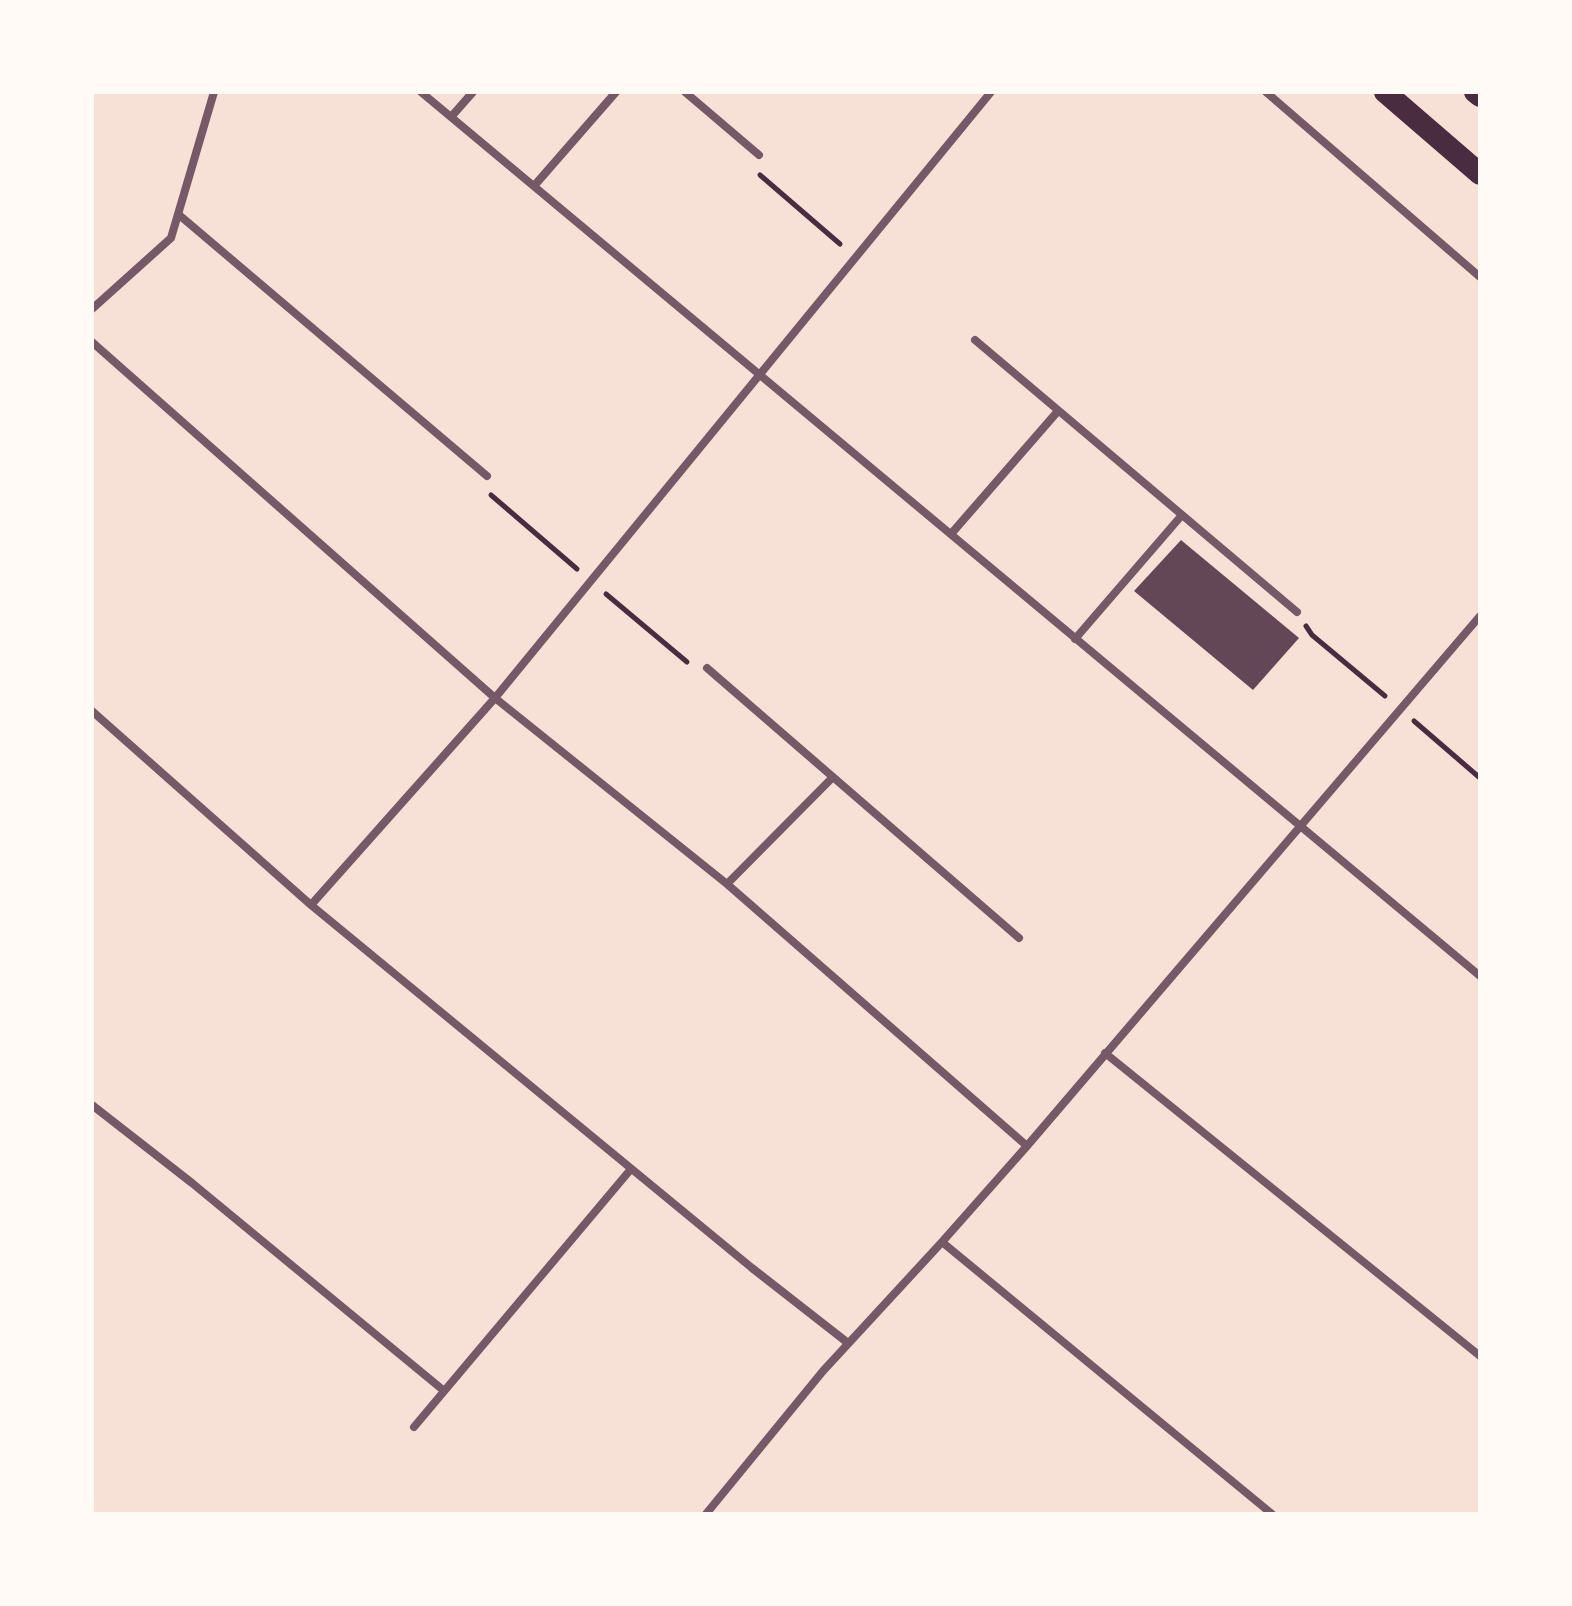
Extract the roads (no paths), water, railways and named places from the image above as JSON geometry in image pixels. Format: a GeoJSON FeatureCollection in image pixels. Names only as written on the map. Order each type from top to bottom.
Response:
{"type":"FeatureCollection","features":[{"type":"Feature","properties":{"kind":"highway"},"geometry":{"type":"LineString","coordinates":[[1385,92],[1480,174]]}},
{"type":"Feature","properties":{"kind":"highway"},"geometry":{"type":"LineString","coordinates":[[1475,92],[1480,96]]}},
{"type":"Feature","properties":{"kind":"street"},"geometry":{"type":"LineString","coordinates":[[92,309],[171,238],[214,92]]}},
{"type":"Feature","properties":{"kind":"street"},"geometry":{"type":"LineString","coordinates":[[421,92],[1480,976]]}},
{"type":"Feature","properties":{"kind":"street"},"geometry":{"type":"LineString","coordinates":[[451,117],[473,92]]}},
{"type":"Feature","properties":{"kind":"street"},"geometry":{"type":"LineString","coordinates":[[534,186],[616,92]]}},
{"type":"Feature","properties":{"kind":"street"},"geometry":{"type":"LineString","coordinates":[[685,92],[759,155]]}},
{"type":"Feature","properties":{"kind":"street"},"geometry":{"type":"LineString","coordinates":[[311,905],[495,698],[991,92]]}},
{"type":"Feature","properties":{"kind":"street"},"geometry":{"type":"LineString","coordinates":[[1266,92],[1480,277]]}},
{"type":"Feature","properties":{"kind":"street"},"geometry":{"type":"LineString","coordinates":[[178,214],[487,476]]}},
{"type":"Feature","properties":{"kind":"street"},"geometry":{"type":"LineString","coordinates":[[975,340],[1297,612]]}},
{"type":"Feature","properties":{"kind":"street"},"geometry":{"type":"LineString","coordinates":[[92,342],[495,698],[727,884],[1027,1146]]}},
{"type":"Feature","properties":{"kind":"street"},"geometry":{"type":"LineString","coordinates":[[951,534],[1058,411]]}},
{"type":"Feature","properties":{"kind":"street"},"geometry":{"type":"LineString","coordinates":[[1075,639],[1182,515]]}},
{"type":"Feature","properties":{"kind":"street"},"geometry":{"type":"LineString","coordinates":[[706,1514],[848,1343],[1027,1146],[1480,616]]}},
{"type":"Feature","properties":{"kind":"street"},"geometry":{"type":"LineString","coordinates":[[707,668],[1019,938]]}},
{"type":"Feature","properties":{"kind":"street"},"geometry":{"type":"LineString","coordinates":[[92,711],[311,905],[752,1268],[848,1343]]}},
{"type":"Feature","properties":{"kind":"street"},"geometry":{"type":"LineString","coordinates":[[727,884],[833,777]]}},
{"type":"Feature","properties":{"kind":"street"},"geometry":{"type":"LineString","coordinates":[[1105,1053],[1480,1356]]}},
{"type":"Feature","properties":{"kind":"street"},"geometry":{"type":"LineString","coordinates":[[92,1105],[192,1183],[443,1390]]}},
{"type":"Feature","properties":{"kind":"street"},"geometry":{"type":"LineString","coordinates":[[414,1427],[631,1169]]}},
{"type":"Feature","properties":{"kind":"street"},"geometry":{"type":"LineString","coordinates":[[942,1242],[1272,1514]]}}]}
